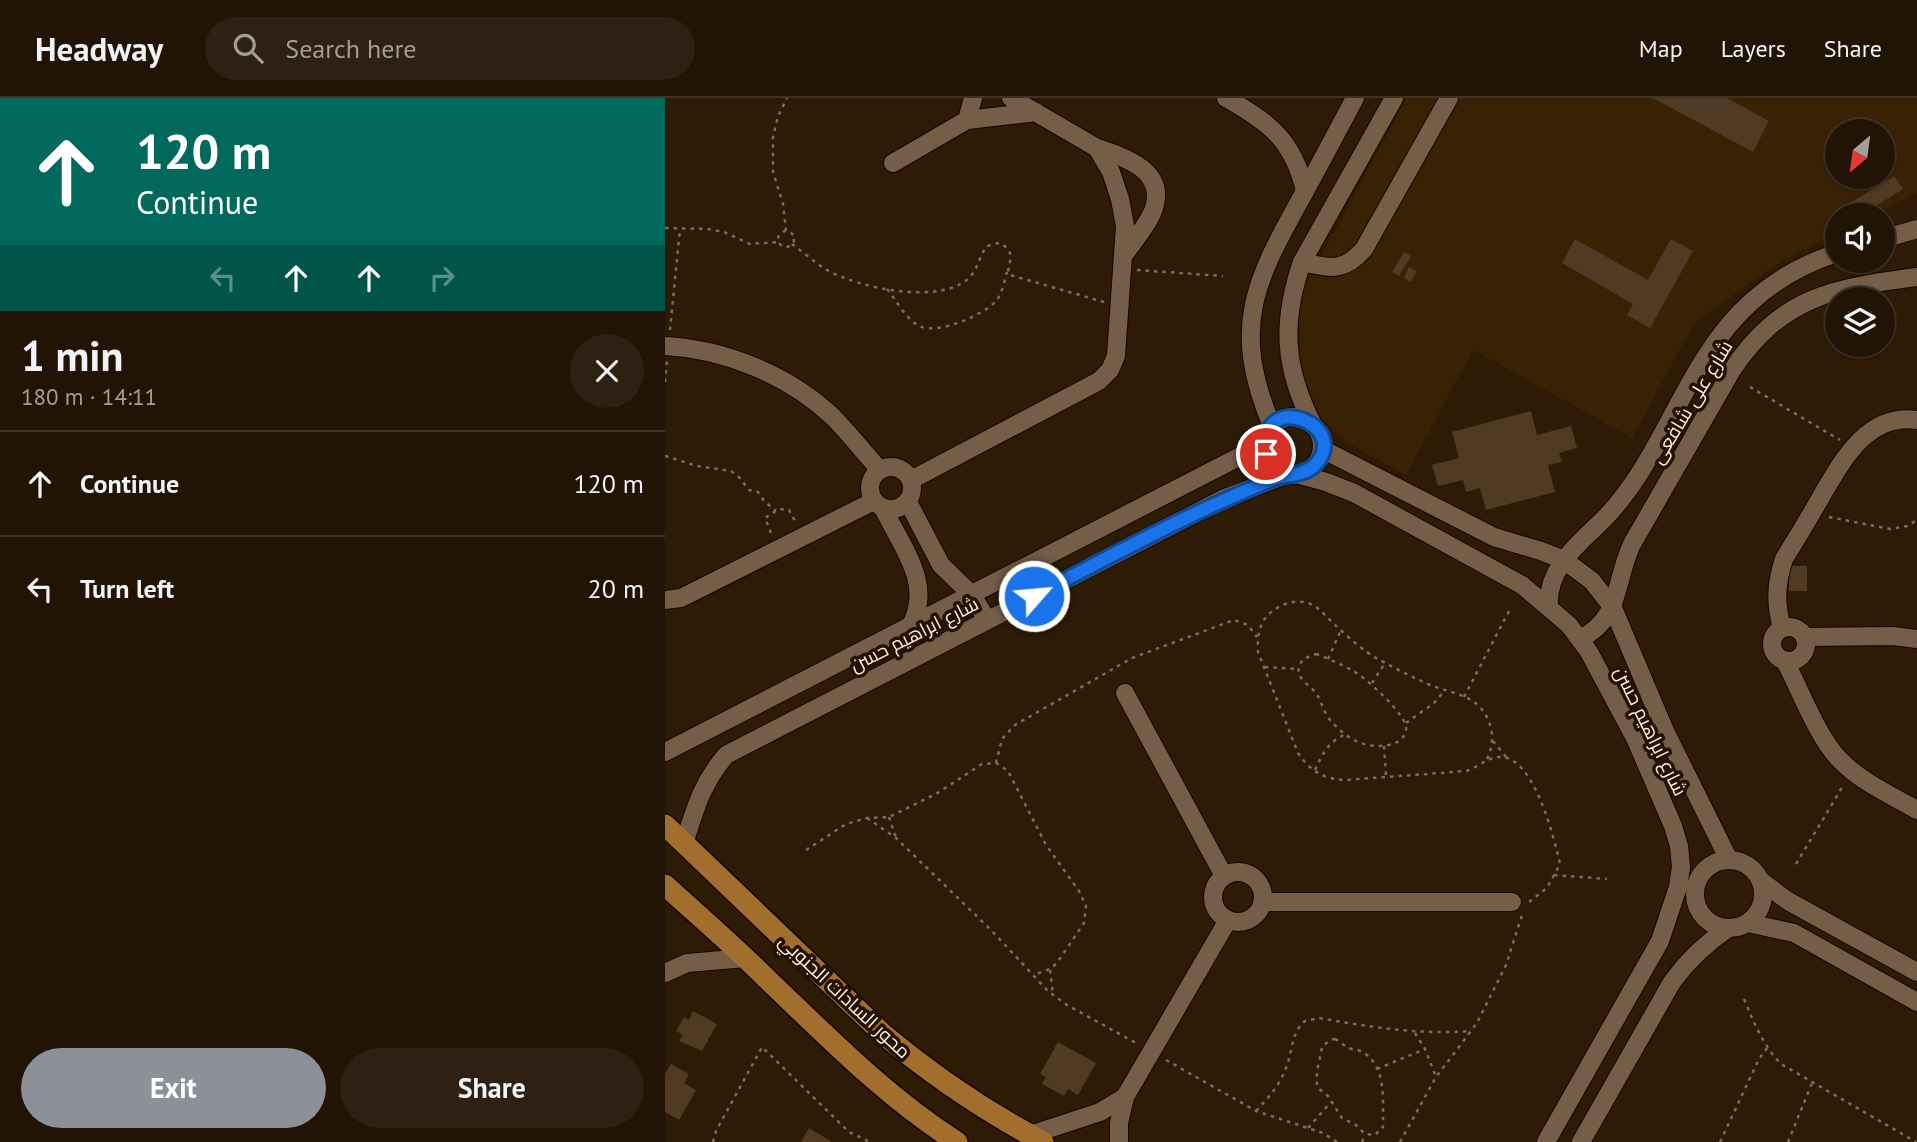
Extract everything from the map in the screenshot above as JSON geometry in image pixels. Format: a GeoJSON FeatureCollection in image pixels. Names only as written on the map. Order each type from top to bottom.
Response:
{"type":"FeatureCollection","features":[{"type":"Feature","properties":{"kind":"main road","name":"محور السادات الجنوبي"},"geometry":{"type":"LineString","coordinates":[[665,825],[883,1034],[946,1084],[1036,1139]]}},
{"type":"Feature","properties":{"kind":"main road","name":"محور السادات الجنوبي"},"geometry":{"type":"LineString","coordinates":[[665,885],[746,958],[856,1064],[915,1113],[957,1142]]}},
{"type":"Feature","properties":{"kind":"street"},"geometry":{"type":"LineString","coordinates":[[967,120],[973,98]]}},
{"type":"Feature","properties":{"kind":"street"},"geometry":{"type":"LineString","coordinates":[[1011,98],[1097,148],[1137,163],[1147,172],[1156,196],[1154,209],[1124,262]]}},
{"type":"Feature","properties":{"kind":"street"},"geometry":{"type":"LineString","coordinates":[[1226,98],[1276,130],[1295,159],[1305,191]]}},
{"type":"Feature","properties":{"kind":"street"},"geometry":{"type":"LineString","coordinates":[[1272,426],[1260,397],[1253,367],[1250,337],[1253,306],[1261,276],[1273,248],[1355,98]]}},
{"type":"Feature","properties":{"kind":"street"},"geometry":{"type":"LineString","coordinates":[[1313,425],[1304,419],[1293,417],[1281,419],[1272,426],[1266,434],[1265,444],[1271,464],[1292,474],[1314,466],[1322,449],[1319,432],[1300,400],[1292,373],[1288,317],[1293,289],[1302,262],[1394,98]]}},
{"type":"Feature","properties":{"kind":"street"},"geometry":{"type":"LineString","coordinates":[[1302,262],[1331,268],[1353,262],[1449,98]]}},
{"type":"Feature","properties":{"kind":"street"},"geometry":{"type":"LineString","coordinates":[[893,163],[967,120],[1036,112]]}},
{"type":"Feature","properties":{"kind":"street"},"geometry":{"type":"LineString","coordinates":[[911,480],[1099,381],[1110,370],[1117,356],[1125,226],[1111,172],[1097,148]]}},
{"type":"Feature","properties":{"kind":"street"},"geometry":{"type":"LineString","coordinates":[[1895,235],[1917,229]]}},
{"type":"Feature","properties":{"kind":"street","name":"شارع على شافعى"},"geometry":{"type":"LineString","coordinates":[[1549,607],[1552,580],[1564,560],[1603,519],[1639,473],[1699,366],[1722,332],[1751,302],[1783,278],[1825,257]]}},
{"type":"Feature","properties":{"kind":"street","name":"شارع على شافعى"},"geometry":{"type":"LineString","coordinates":[[1613,608],[1621,571],[1632,544],[1749,344],[1771,323],[1824,294],[1917,277]]}},
{"type":"Feature","properties":{"kind":"street"},"geometry":{"type":"LineString","coordinates":[[667,346],[714,354],[736,361],[757,368],[796,389],[832,416],[880,470]]}},
{"type":"Feature","properties":{"kind":"street"},"geometry":{"type":"LineString","coordinates":[[1782,628],[1776,594],[1784,559],[1852,447],[1869,432],[1889,422],[1917,420]]}},
{"type":"Feature","properties":{"kind":"street","name":"شارع ابراهيم حسن"},"geometry":{"type":"LineString","coordinates":[[665,752],[1265,444]]}},
{"type":"Feature","properties":{"kind":"street","name":"شارع ابراهيم حسن"},"geometry":{"type":"LineString","coordinates":[[1322,449],[1494,537],[1564,560],[1592,581],[1613,608],[1665,732],[1729,860]]}},
{"type":"Feature","properties":{"kind":"street"},"geometry":{"type":"LineString","coordinates":[[665,600],[681,598],[803,537],[878,505],[892,510],[900,508],[908,502],[911,495],[911,480],[898,468],[880,470],[871,481],[870,495],[878,505],[917,577],[921,598],[918,613],[910,627]]}},
{"type":"Feature","properties":{"kind":"street","name":"شارع ابراهيم حسن"},"geometry":{"type":"LineString","coordinates":[[684,844],[700,793],[711,772],[726,755],[1223,499],[1292,474],[1326,482],[1354,493],[1522,584],[1549,607],[1580,639],[1635,738],[1674,826],[1687,889],[1546,1142]]}},
{"type":"Feature","properties":{"kind":"street"},"geometry":{"type":"LineString","coordinates":[[908,502],[941,565],[972,595],[986,620]]}},
{"type":"Feature","properties":{"kind":"street"},"geometry":{"type":"LineString","coordinates":[[1580,639],[1603,622],[1613,608]]}},
{"type":"Feature","properties":{"kind":"street"},"geometry":{"type":"LineString","coordinates":[[1785,661],[1792,661],[1803,655],[1807,643],[1805,637],[1793,627],[1782,628],[1772,638],[1774,653],[1785,661],[1829,747],[1852,771],[1917,810]]}},
{"type":"Feature","properties":{"kind":"street"},"geometry":{"type":"LineString","coordinates":[[1805,637],[1893,636],[1917,639]]}},
{"type":"Feature","properties":{"kind":"street"},"geometry":{"type":"LineString","coordinates":[[1125,693],[1224,876]]}},
{"type":"Feature","properties":{"kind":"street"},"geometry":{"type":"LineString","coordinates":[[1728,928],[1707,920],[1687,889],[1710,865],[1729,860],[1748,866],[1761,881],[1788,901],[1917,972]]}},
{"type":"Feature","properties":{"kind":"street"},"geometry":{"type":"LineString","coordinates":[[1232,872],[1249,874],[1261,885],[1263,902],[1261,909],[1250,919],[1235,922],[1221,915],[1213,899],[1214,890],[1224,876],[1232,872]]}},
{"type":"Feature","properties":{"kind":"street"},"geometry":{"type":"LineString","coordinates":[[1748,923],[1762,904],[1761,881]]}},
{"type":"Feature","properties":{"kind":"street"},"geometry":{"type":"LineString","coordinates":[[1263,902],[1512,902]]}},
{"type":"Feature","properties":{"kind":"street"},"geometry":{"type":"LineString","coordinates":[[1119,1142],[1119,1123],[1125,1097],[1228,920]]}},
{"type":"Feature","properties":{"kind":"street"},"geometry":{"type":"LineString","coordinates":[[1581,1142],[1672,982],[1687,961],[1706,943],[1728,928],[1748,923],[1794,933],[1917,1002]]}},
{"type":"Feature","properties":{"kind":"street"},"geometry":{"type":"LineString","coordinates":[[665,973],[687,963],[746,958]]}},
{"type":"Feature","properties":{"kind":"street"},"geometry":{"type":"LineString","coordinates":[[665,987],[703,962]]}},
{"type":"Feature","properties":{"kind":"street"},"geometry":{"type":"LineString","coordinates":[[1036,1139],[1100,1112],[1125,1097]]}},
{"type":"Feature","properties":{"kind":"path"},"geometry":{"type":"LineString","coordinates":[[786,231],[783,204],[773,172],[773,137],[778,116],[787,98]]}},
{"type":"Feature","properties":{"kind":"path"},"geometry":{"type":"LineString","coordinates":[[665,228],[724,232],[750,244],[779,242]]}},
{"type":"Feature","properties":{"kind":"path"},"geometry":{"type":"LineString","coordinates":[[667,346],[680,229]]}},
{"type":"Feature","properties":{"kind":"path"},"geometry":{"type":"LineString","coordinates":[[786,231],[779,236],[779,242],[784,247],[792,244]]}},
{"type":"Feature","properties":{"kind":"path"},"geometry":{"type":"LineString","coordinates":[[786,231],[793,235],[792,244]]}},
{"type":"Feature","properties":{"kind":"path"},"geometry":{"type":"LineString","coordinates":[[792,244],[827,270],[866,286],[931,292],[965,282],[971,276],[983,251],[993,243],[999,243],[1009,250],[1011,256],[1002,290],[994,304],[960,323],[933,329],[925,328],[909,319],[887,289]]}},
{"type":"Feature","properties":{"kind":"path"},"geometry":{"type":"LineString","coordinates":[[1124,262],[1223,276]]}},
{"type":"Feature","properties":{"kind":"path"},"geometry":{"type":"LineString","coordinates":[[1008,269],[1014,277],[1120,306]]}},
{"type":"Feature","properties":{"kind":"path"},"geometry":{"type":"LineString","coordinates":[[1750,387],[1852,447]]}},
{"type":"Feature","properties":{"kind":"path"},"geometry":{"type":"LineString","coordinates":[[665,456],[697,466],[731,471],[749,490],[758,492],[764,501],[776,510]]}},
{"type":"Feature","properties":{"kind":"path"},"geometry":{"type":"LineString","coordinates":[[779,549],[765,521],[766,516],[776,510],[789,510],[803,537]]}},
{"type":"Feature","properties":{"kind":"path"},"geometry":{"type":"LineString","coordinates":[[1811,514],[1899,529],[1917,520]]}},
{"type":"Feature","properties":{"kind":"path"},"geometry":{"type":"LineString","coordinates":[[1292,602],[1315,606],[1341,630],[1385,663],[1445,690],[1477,705],[1487,717],[1493,740],[1493,747],[1487,758],[1466,771],[1332,779],[1315,772],[1298,753],[1258,652],[1257,637],[1261,624],[1269,613],[1280,606],[1292,602]]}},
{"type":"Feature","properties":{"kind":"path"},"geometry":{"type":"LineString","coordinates":[[1464,697],[1510,611]]}},
{"type":"Feature","properties":{"kind":"path"},"geometry":{"type":"LineString","coordinates":[[996,763],[1002,739],[1015,725],[1132,658],[1234,620],[1248,625],[1257,637]]}},
{"type":"Feature","properties":{"kind":"path"},"geometry":{"type":"LineString","coordinates":[[1328,659],[1341,630]]}},
{"type":"Feature","properties":{"kind":"path"},"geometry":{"type":"LineString","coordinates":[[1316,654],[1328,659],[1351,669],[1371,684],[1403,716],[1406,723],[1403,737],[1398,742],[1384,746],[1367,746],[1346,734],[1327,715],[1317,695],[1300,680],[1298,669],[1303,659],[1309,655],[1316,654]]}},
{"type":"Feature","properties":{"kind":"path"},"geometry":{"type":"LineString","coordinates":[[1371,684],[1385,663]]}},
{"type":"Feature","properties":{"kind":"path"},"geometry":{"type":"LineString","coordinates":[[1265,667],[1298,669]]}},
{"type":"Feature","properties":{"kind":"path"},"geometry":{"type":"LineString","coordinates":[[1406,723],[1434,703],[1445,690]]}},
{"type":"Feature","properties":{"kind":"path"},"geometry":{"type":"LineString","coordinates":[[1315,772],[1327,747],[1346,734]]}},
{"type":"Feature","properties":{"kind":"path"},"geometry":{"type":"LineString","coordinates":[[1401,1142],[1436,1077],[1471,1031],[1506,965],[1526,904],[1547,888],[1560,864],[1552,831],[1529,779],[1493,740]]}},
{"type":"Feature","properties":{"kind":"path"},"geometry":{"type":"LineString","coordinates":[[1384,746],[1386,776]]}},
{"type":"Feature","properties":{"kind":"path"},"geometry":{"type":"LineString","coordinates":[[1487,758],[1506,757]]}},
{"type":"Feature","properties":{"kind":"path"},"geometry":{"type":"LineString","coordinates":[[806,850],[846,824],[867,818],[889,817],[936,794],[982,764],[996,763],[1007,771],[1046,845],[1079,891],[1086,906],[1083,923],[1057,963],[1035,975]]}},
{"type":"Feature","properties":{"kind":"path"},"geometry":{"type":"LineString","coordinates":[[1796,864],[1852,771]]}},
{"type":"Feature","properties":{"kind":"path"},"geometry":{"type":"LineString","coordinates":[[889,817],[896,838]]}},
{"type":"Feature","properties":{"kind":"path"},"geometry":{"type":"LineString","coordinates":[[867,818],[896,838],[1053,995],[1067,1005],[1256,1111],[1307,1128],[1337,1142]]}},
{"type":"Feature","properties":{"kind":"path"},"geometry":{"type":"LineString","coordinates":[[1554,875],[1607,879]]}},
{"type":"Feature","properties":{"kind":"path"},"geometry":{"type":"LineString","coordinates":[[1050,969],[1053,995]]}},
{"type":"Feature","properties":{"kind":"path"},"geometry":{"type":"LineString","coordinates":[[1744,999],[1767,1048],[1781,1064],[1916,1142]]}},
{"type":"Feature","properties":{"kind":"path"},"geometry":{"type":"LineString","coordinates":[[1256,1111],[1281,1079],[1287,1067],[1295,1033],[1305,1021],[1319,1017],[1414,1032],[1471,1031]]}},
{"type":"Feature","properties":{"kind":"path"},"geometry":{"type":"LineString","coordinates":[[1414,1032],[1425,1049],[1436,1077]]}},
{"type":"Feature","properties":{"kind":"path"},"geometry":{"type":"LineString","coordinates":[[1335,1039],[1369,1057],[1377,1069],[1383,1103],[1383,1127],[1375,1135],[1365,1135],[1356,1125],[1342,1118],[1328,1096],[1318,1088],[1316,1082],[1322,1047],[1325,1042],[1335,1039]]}},
{"type":"Feature","properties":{"kind":"path"},"geometry":{"type":"LineString","coordinates":[[713,1142],[716,1131],[762,1047],[849,1132],[870,1142]]}},
{"type":"Feature","properties":{"kind":"path"},"geometry":{"type":"LineString","coordinates":[[1720,1142],[1759,1059],[1767,1048]]}},
{"type":"Feature","properties":{"kind":"path"},"geometry":{"type":"LineString","coordinates":[[1377,1069],[1425,1049]]}},
{"type":"Feature","properties":{"kind":"path"},"geometry":{"type":"LineString","coordinates":[[1788,1142],[1812,1083]]}},
{"type":"Feature","properties":{"kind":"path"},"geometry":{"type":"LineString","coordinates":[[1307,1128],[1331,1101]]}},
{"type":"Feature","properties":{"kind":"path"},"geometry":{"type":"LineString","coordinates":[[1362,1142],[1365,1135]]}},
{"type":"Feature","properties":{"kind":"shaded area"},"geometry":{"type":"Polygon","coordinates":[[[1407,98],[1917,98],[1917,193],[1895,204],[1825,203],[1825,239],[1780,262],[1695,322],[1632,438],[1473,350],[1406,475],[1344,441],[1316,413],[1300,375],[1299,297],[1407,98]]]}},
{"type":"Feature","properties":{"kind":"building"},"geometry":{"type":"Polygon","coordinates":[[[1653,98],[1727,98],[1769,121],[1753,152],[1653,98]]]}},
{"type":"Feature","properties":{"kind":"building"},"geometry":{"type":"Polygon","coordinates":[[[1895,177],[1903,189],[1881,203],[1850,203],[1873,189],[1895,189],[1895,177]]]}},
{"type":"Feature","properties":{"kind":"building"},"geometry":{"type":"Polygon","coordinates":[[[1575,239],[1648,280],[1671,239],[1693,251],[1650,328],[1627,315],[1633,304],[1562,263],[1575,239]]]}},
{"type":"Feature","properties":{"kind":"building"},"geometry":{"type":"Polygon","coordinates":[[[1404,252],[1411,256],[1399,276],[1392,272],[1404,252]]]}},
{"type":"Feature","properties":{"kind":"building"},"geometry":{"type":"Polygon","coordinates":[[[1409,267],[1417,271],[1411,282],[1404,278],[1409,267]]]}},
{"type":"Feature","properties":{"kind":"building"},"geometry":{"type":"Polygon","coordinates":[[[1531,411],[1537,435],[1571,426],[1577,448],[1559,453],[1562,462],[1548,465],[1555,492],[1486,510],[1480,488],[1466,492],[1463,480],[1438,486],[1432,465],[1459,458],[1452,432],[1531,411]]]}},
{"type":"Feature","properties":{"kind":"building"},"geometry":{"type":"Polygon","coordinates":[[[1789,566],[1807,566],[1807,591],[1789,591],[1789,566]]]}},
{"type":"Feature","properties":{"kind":"building"},"geometry":{"type":"Polygon","coordinates":[[[693,1011],[717,1024],[702,1051],[679,1041],[683,1035],[676,1031],[684,1017],[689,1020],[693,1011]]]}},
{"type":"Feature","properties":{"kind":"building"},"geometry":{"type":"Polygon","coordinates":[[[1058,1042],[1096,1063],[1078,1095],[1068,1089],[1064,1096],[1042,1084],[1046,1077],[1040,1074],[1058,1042]]]}},
{"type":"Feature","properties":{"kind":"building"},"geometry":{"type":"Polygon","coordinates":[[[671,1064],[689,1074],[684,1083],[696,1090],[679,1120],[665,1112],[665,1074],[671,1064]]]}},
{"type":"Feature","properties":{"kind":"building"},"geometry":{"type":"Polygon","coordinates":[[[809,1128],[832,1142],[801,1142],[809,1128]]]}},
{"type":"Feature","properties":{"kind":"route"},"geometry":{"type":"LineString","coordinates":[[1034,596],[1223,499],[1288,474],[1306,472],[1320,458],[1322,440],[1319,432],[1304,419],[1281,419],[1266,434],[1266,454]]}}]}
